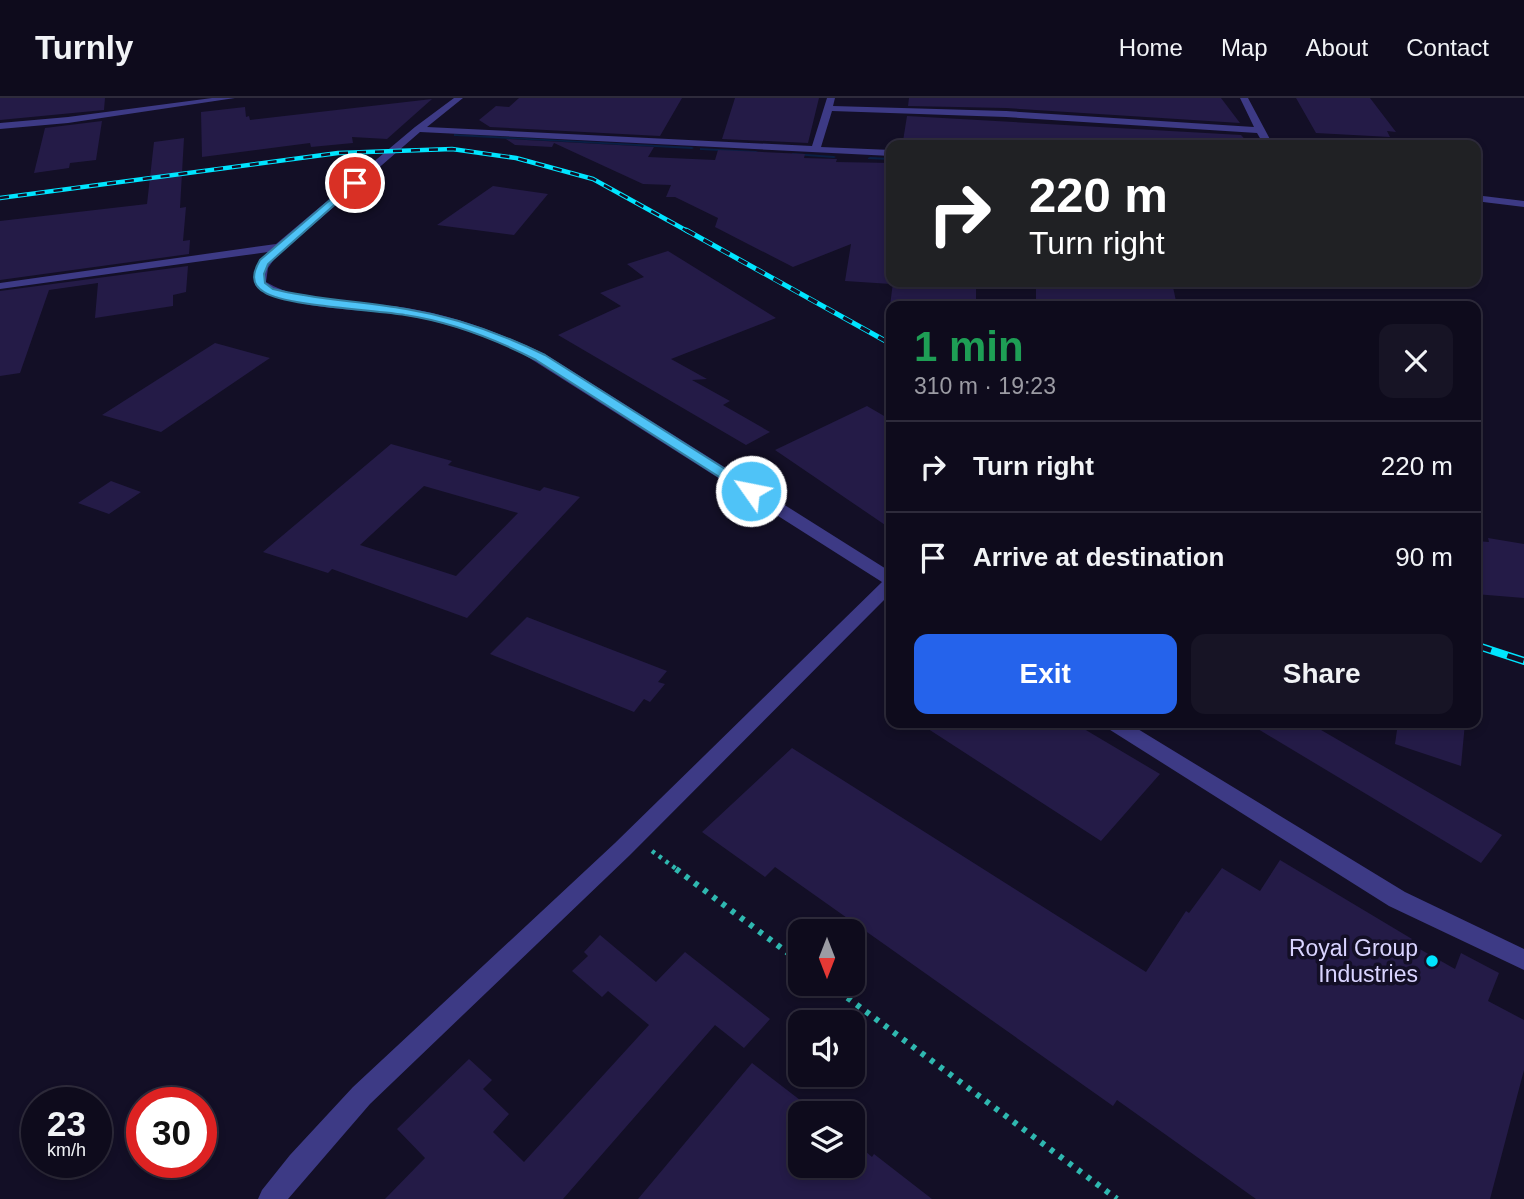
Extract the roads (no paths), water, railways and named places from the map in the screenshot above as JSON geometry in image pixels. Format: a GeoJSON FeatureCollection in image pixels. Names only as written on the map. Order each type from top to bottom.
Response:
{"type":"FeatureCollection","features":[{"type":"Feature","properties":{"kind":"street"},"geometry":{"type":"LineString","coordinates":[[0,126],[68,120],[231,98]]}},
{"type":"Feature","properties":{"kind":"street"},"geometry":{"type":"LineString","coordinates":[[459,98],[418,129],[279,247],[264,262],[259,274],[260,284],[269,291],[292,297],[408,312],[459,324],[503,339],[540,357],[886,579]]}},
{"type":"Feature","properties":{"kind":"street"},"geometry":{"type":"LineString","coordinates":[[1244,98],[1265,140]]}},
{"type":"Feature","properties":{"kind":"street"},"geometry":{"type":"LineString","coordinates":[[816,149],[829,103],[1259,130]]}},
{"type":"Feature","properties":{"kind":"street"},"geometry":{"type":"LineString","coordinates":[[418,129],[886,153]]}},
{"type":"Feature","properties":{"kind":"street"},"geometry":{"type":"LineString","coordinates":[[1481,199],[1524,204]]}},
{"type":"Feature","properties":{"kind":"street"},"geometry":{"type":"LineString","coordinates":[[0,286],[279,247]]}},
{"type":"Feature","properties":{"kind":"street"},"geometry":{"type":"LineString","coordinates":[[271,1199],[290,1174],[358,1101],[635,839],[886,587]]}},
{"type":"Feature","properties":{"kind":"street"},"geometry":{"type":"LineString","coordinates":[[1122,728],[1397,899],[1524,960]]}},
{"type":"Feature","properties":{"kind":"waterway"},"geometry":{"type":"LineString","coordinates":[[456,135],[692,148]]}},
{"type":"Feature","properties":{"kind":"waterway"},"geometry":{"type":"LineString","coordinates":[[702,149],[756,152]]}},
{"type":"Feature","properties":{"kind":"waterway"},"geometry":{"type":"LineString","coordinates":[[794,154],[834,157]]}},
{"type":"Feature","properties":{"kind":"waterway"},"geometry":{"type":"LineString","coordinates":[[870,158],[886,159]]}},
{"type":"Feature","properties":{"kind":"railway"},"geometry":{"type":"LineString","coordinates":[[0,198],[338,153],[452,149],[516,158],[593,179],[689,232]]}},
{"type":"Feature","properties":{"kind":"railway"},"geometry":{"type":"LineString","coordinates":[[686,230],[886,341]]}},
{"type":"Feature","properties":{"kind":"railway"},"geometry":{"type":"LineString","coordinates":[[1481,647],[1524,661]]}},
{"type":"Feature","properties":{"kind":"place","name":"Royal Group Industries"},"geometry":{"type":"Point","coordinates":[1432,961]}}]}
